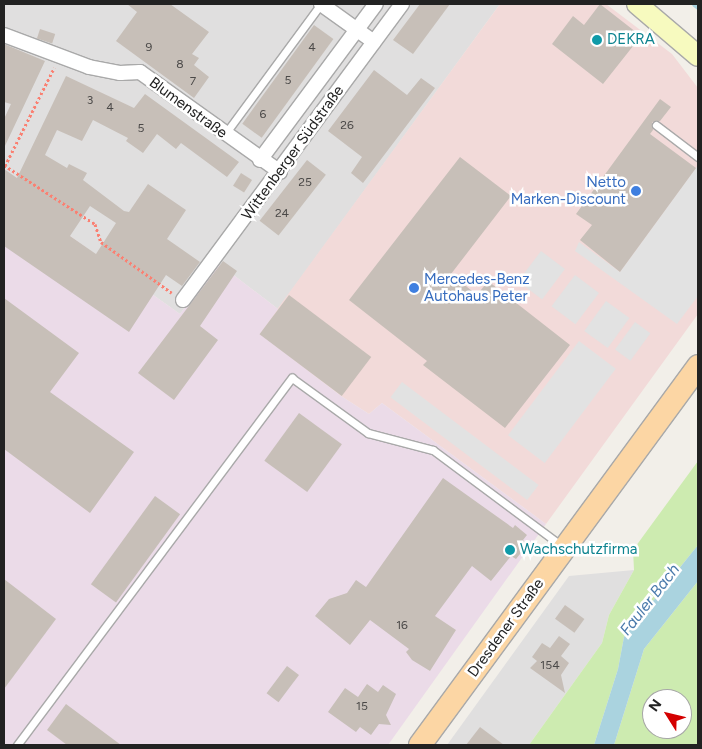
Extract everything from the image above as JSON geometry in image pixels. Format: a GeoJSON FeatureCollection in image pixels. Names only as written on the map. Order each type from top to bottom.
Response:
{"type":"FeatureCollection","features":[{"type":"Feature","properties":{"kind":"main road"},"geometry":{"type":"LineString","coordinates":[[637,4],[698,56]]}},
{"type":"Feature","properties":{"kind":"main road","name":"Dresdener Straße"},"geometry":{"type":"LineString","coordinates":[[420,745],[698,366]]}},
{"type":"Feature","properties":{"kind":"street"},"geometry":{"type":"LineString","coordinates":[[321,4],[374,42]]}},
{"type":"Feature","properties":{"kind":"street","name":"Wittenberger Südstraße"},"geometry":{"type":"LineString","coordinates":[[260,160],[376,4]]}},
{"type":"Feature","properties":{"kind":"street","name":"Wittenberger Südstraße"},"geometry":{"type":"LineString","coordinates":[[183,300],[280,172],[402,4]]}},
{"type":"Feature","properties":{"kind":"street","name":"Blumenstraße"},"geometry":{"type":"LineString","coordinates":[[4,34],[90,67],[120,74],[140,72],[260,160],[280,172]]}},
{"type":"Feature","properties":{"kind":"lane"},"geometry":{"type":"LineString","coordinates":[[225,135],[321,4]]}},
{"type":"Feature","properties":{"kind":"lane"},"geometry":{"type":"LineString","coordinates":[[656,126],[698,157]]}},
{"type":"Feature","properties":{"kind":"lane"},"geometry":{"type":"LineString","coordinates":[[17,745],[292,378],[368,433],[433,450],[564,548]]}},
{"type":"Feature","properties":{"kind":"path"},"geometry":{"type":"LineString","coordinates":[[60,56],[4,165],[95,224],[101,242],[183,300]]}},
{"type":"Feature","properties":{"kind":"shaded area"},"geometry":{"type":"Polygon","coordinates":[[[4,4],[500,4],[278,309],[218,263],[180,314],[4,189],[4,4]]]}},
{"type":"Feature","properties":{"kind":"shaded area"},"geometry":{"type":"Polygon","coordinates":[[[500,4],[606,4],[672,54],[698,88],[698,314],[546,524],[382,403],[369,414],[341,396],[259,334],[500,4]]]}},
{"type":"Feature","properties":{"kind":"shaded area"},"geometry":{"type":"Polygon","coordinates":[[[698,165],[698,296],[677,324],[575,251],[579,242],[620,272],[698,165]]]}},
{"type":"Feature","properties":{"kind":"shaded area"},"geometry":{"type":"Polygon","coordinates":[[[4,189],[180,314],[218,263],[278,309],[260,334],[341,396],[369,414],[382,403],[546,524],[388,745],[4,745],[4,189]]]}},
{"type":"Feature","properties":{"kind":"shaded area"},"geometry":{"type":"Polygon","coordinates":[[[541,251],[565,269],[542,299],[518,281],[541,251]]]}},
{"type":"Feature","properties":{"kind":"shaded area"},"geometry":{"type":"Polygon","coordinates":[[[575,275],[599,293],[575,324],[552,306],[575,275]]]}},
{"type":"Feature","properties":{"kind":"shaded area"},"geometry":{"type":"Polygon","coordinates":[[[606,301],[629,318],[608,348],[584,331],[606,301]]]}},
{"type":"Feature","properties":{"kind":"shaded area"},"geometry":{"type":"Polygon","coordinates":[[[635,322],[650,333],[630,361],[615,350],[635,322]]]}},
{"type":"Feature","properties":{"kind":"shaded area"},"geometry":{"type":"Polygon","coordinates":[[[579,341],[616,369],[545,463],[508,435],[579,341]]]}},
{"type":"Feature","properties":{"kind":"shaded area"},"geometry":{"type":"Polygon","coordinates":[[[402,382],[539,485],[527,500],[391,397],[402,382]]]}},
{"type":"Feature","properties":{"kind":"shaded area"},"geometry":{"type":"Polygon","coordinates":[[[634,570],[609,615],[602,643],[529,745],[447,745],[569,576],[634,570]]]}},
{"type":"Feature","properties":{"kind":"green space"},"geometry":{"type":"Polygon","coordinates":[[[698,461],[698,545],[624,637],[618,669],[594,745],[529,745],[602,643],[609,615],[634,570],[633,550],[698,461]]]}},
{"type":"Feature","properties":{"kind":"green space"},"geometry":{"type":"Polygon","coordinates":[[[698,581],[698,745],[614,745],[644,649],[698,581]]]}},
{"type":"Feature","properties":{"kind":"water"},"geometry":{"type":"Polygon","coordinates":[[[698,545],[698,581],[644,649],[614,745],[594,745],[618,669],[624,637],[698,545]]]}},
{"type":"Feature","properties":{"kind":"building"},"geometry":{"type":"Polygon","coordinates":[[[127,4],[170,4],[209,32],[192,54],[199,58],[194,65],[209,77],[194,98],[116,41],[137,12],[127,4]]]}},
{"type":"Feature","properties":{"kind":"building"},"geometry":{"type":"Polygon","coordinates":[[[420,4],[450,4],[413,54],[393,40],[420,4]]]}},
{"type":"Feature","properties":{"kind":"building","name":"DEKRA"},"geometry":{"type":"Polygon","coordinates":[[[600,4],[641,36],[603,84],[552,44],[573,16],[584,25],[600,4]]]}},
{"type":"Feature","properties":{"kind":"building"},"geometry":{"type":"Polygon","coordinates":[[[314,25],[333,39],[262,138],[242,124],[314,25]]]}},
{"type":"Feature","properties":{"kind":"building"},"geometry":{"type":"Polygon","coordinates":[[[40,29],[55,34],[52,43],[37,39],[40,29]]]}},
{"type":"Feature","properties":{"kind":"building"},"geometry":{"type":"Polygon","coordinates":[[[4,44],[45,61],[4,148],[4,119],[11,104],[4,102],[4,44]]]}},
{"type":"Feature","properties":{"kind":"building"},"geometry":{"type":"Polygon","coordinates":[[[374,70],[407,95],[421,78],[435,88],[363,183],[351,173],[362,157],[328,131],[374,70]]]}},
{"type":"Feature","properties":{"kind":"building"},"geometry":{"type":"Polygon","coordinates":[[[66,76],[134,108],[145,94],[239,162],[227,177],[181,143],[176,149],[157,134],[143,153],[126,141],[128,138],[93,120],[82,141],[57,130],[45,155],[67,168],[69,164],[87,173],[83,180],[124,211],[129,212],[148,184],[186,210],[167,239],[200,262],[182,286],[166,275],[129,332],[4,246],[4,169],[17,178],[66,76]],[[90,206],[70,236],[96,254],[116,223],[90,206]]]}},
{"type":"Feature","properties":{"kind":"building","name":"Netto Marken-Discount"},"geometry":{"type":"Polygon","coordinates":[[[660,99],[671,107],[660,121],[652,122],[653,130],[650,134],[696,168],[620,272],[580,240],[592,225],[576,214],[660,99]]]}},
{"type":"Feature","properties":{"kind":"building","name":"Mercedes-Benz Autohaus Peter"},"geometry":{"type":"Polygon","coordinates":[[[460,157],[511,196],[451,274],[477,295],[488,281],[570,345],[505,428],[423,365],[427,361],[349,300],[460,157]]]}},
{"type":"Feature","properties":{"kind":"building"},"geometry":{"type":"Polygon","coordinates":[[[307,160],[326,175],[279,235],[260,221],[307,160]]]}},
{"type":"Feature","properties":{"kind":"building"},"geometry":{"type":"Polygon","coordinates":[[[241,173],[252,180],[244,193],[233,186],[241,173]]]}},
{"type":"Feature","properties":{"kind":"building"},"geometry":{"type":"Polygon","coordinates":[[[223,261],[237,271],[200,326],[218,340],[174,400],[138,373],[223,261]]]}},
{"type":"Feature","properties":{"kind":"building"},"geometry":{"type":"Polygon","coordinates":[[[289,295],[371,357],[342,396],[260,334],[289,295]]]}},
{"type":"Feature","properties":{"kind":"building"},"geometry":{"type":"Polygon","coordinates":[[[4,298],[79,353],[50,392],[134,452],[90,513],[4,449],[4,298]]]}},
{"type":"Feature","properties":{"kind":"building"},"geometry":{"type":"Polygon","coordinates":[[[299,413],[342,444],[307,492],[264,461],[299,413]]]}},
{"type":"Feature","properties":{"kind":"building"},"geometry":{"type":"Polygon","coordinates":[[[443,478],[513,528],[515,525],[527,535],[523,540],[528,544],[516,559],[511,556],[491,581],[472,566],[435,616],[456,630],[430,671],[412,660],[406,652],[409,649],[370,620],[350,645],[315,616],[329,599],[347,593],[356,580],[366,587],[443,478]]]}},
{"type":"Feature","properties":{"kind":"building"},"geometry":{"type":"Polygon","coordinates":[[[155,496],[180,514],[116,602],[91,584],[155,496]]]}},
{"type":"Feature","properties":{"kind":"building"},"geometry":{"type":"Polygon","coordinates":[[[4,579],[56,619],[4,689],[4,579]]]}},
{"type":"Feature","properties":{"kind":"building"},"geometry":{"type":"Polygon","coordinates":[[[565,605],[584,619],[574,633],[555,619],[565,605]]]}},
{"type":"Feature","properties":{"kind":"building"},"geometry":{"type":"Polygon","coordinates":[[[559,636],[570,644],[561,656],[569,663],[561,675],[565,693],[530,668],[537,661],[532,657],[542,643],[550,648],[559,636]]]}},
{"type":"Feature","properties":{"kind":"building"},"geometry":{"type":"Polygon","coordinates":[[[287,666],[299,675],[279,702],[267,693],[287,666]]]}},
{"type":"Feature","properties":{"kind":"building"},"geometry":{"type":"Polygon","coordinates":[[[367,684],[378,692],[383,685],[396,694],[386,715],[391,725],[379,724],[371,735],[360,727],[356,732],[328,712],[345,688],[358,697],[367,684]]]}},
{"type":"Feature","properties":{"kind":"building"},"geometry":{"type":"Polygon","coordinates":[[[66,704],[121,745],[67,745],[47,730],[66,704]]]}},
{"type":"Feature","properties":{"kind":"building"},"geometry":{"type":"Polygon","coordinates":[[[480,727],[504,745],[466,745],[480,727]]]}},
{"type":"Feature","properties":{"kind":"waterway","name":"Fauler Bach"},"geometry":{"type":"LineString","coordinates":[[694,4],[698,7]]}},
{"type":"Feature","properties":{"kind":"place","name":"DEKRA"},"geometry":{"type":"Point","coordinates":[597,40]}},
{"type":"Feature","properties":{"kind":"place","name":"Netto Marken-Discount"},"geometry":{"type":"Point","coordinates":[636,191]}},
{"type":"Feature","properties":{"kind":"place","name":"Mercedes-Benz Autohaus Peter"},"geometry":{"type":"Point","coordinates":[414,288]}},
{"type":"Feature","properties":{"kind":"place","name":"Wachschutzfirma"},"geometry":{"type":"Point","coordinates":[510,550]}}]}
